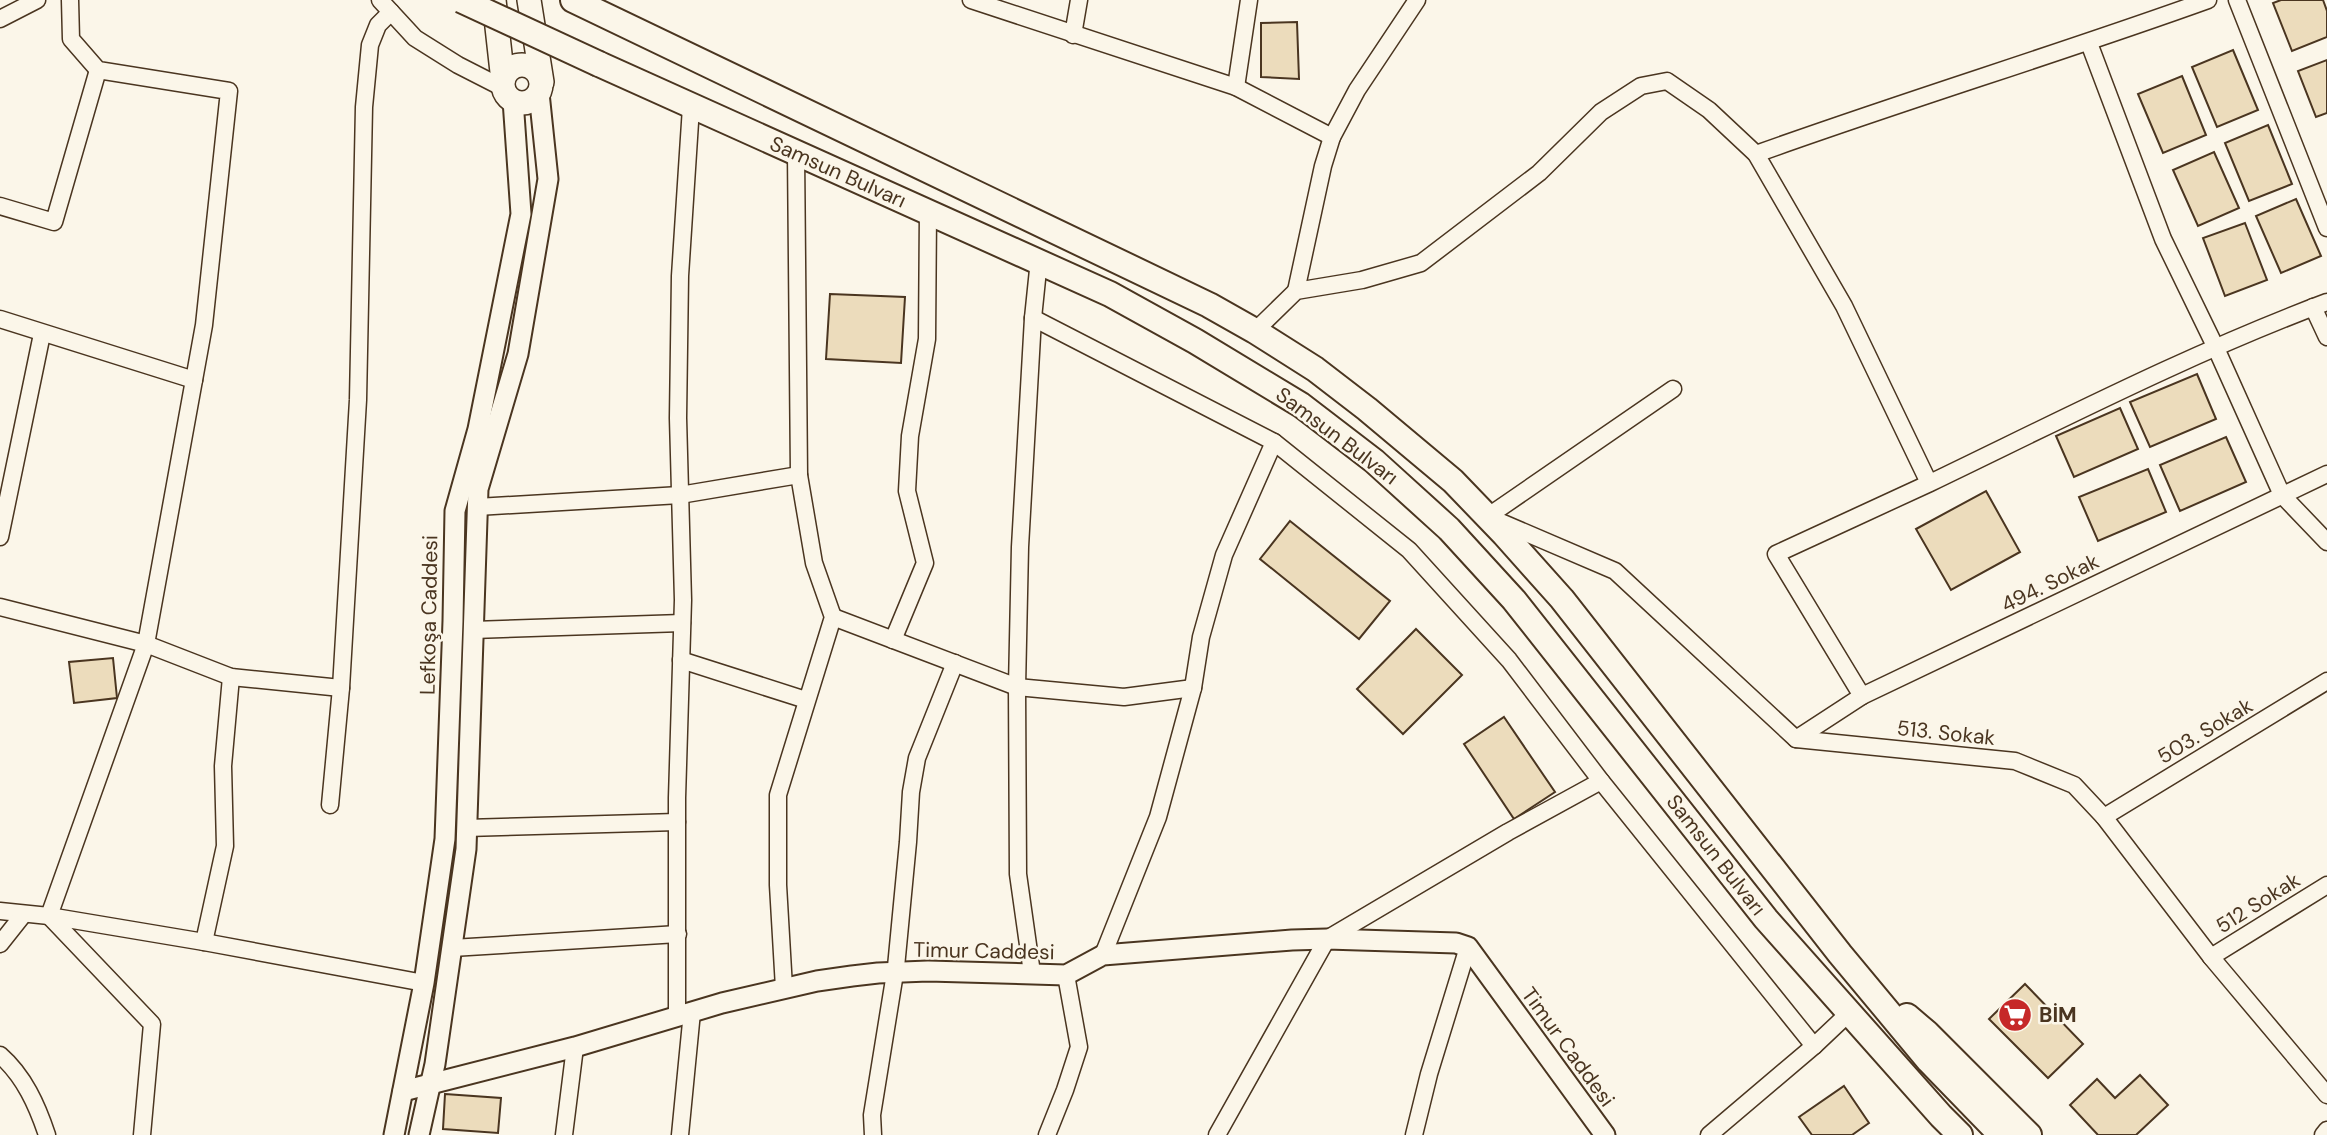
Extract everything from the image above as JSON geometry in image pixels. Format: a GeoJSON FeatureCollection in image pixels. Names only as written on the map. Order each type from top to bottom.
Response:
{"type":"FeatureCollection","features":[{"type":"Feature","properties":{"kind":"main road","name":"Samsun Bulvarı"},"geometry":{"type":"LineString","coordinates":[[461,0],[691,107],[1110,293],[1301,405],[1409,492],[1449,530],[1514,600],[1766,919],[1960,1135]]}},
{"type":"Feature","properties":{"kind":"main road"},"geometry":{"type":"LineString","coordinates":[[494,0],[507,90],[523,103],[529,102],[540,88],[529,0]]}},
{"type":"Feature","properties":{"kind":"main road"},"geometry":{"type":"LineString","coordinates":[[573,0],[1139,270],[1255,331],[1315,369],[1367,409],[1453,481],[1562,599],[1855,972],[1928,1061],[2001,1135]]}},
{"type":"Feature","properties":{"kind":"main road"},"geometry":{"type":"LineString","coordinates":[[507,90],[509,70],[520,65],[532,67],[537,71],[540,88]]}},
{"type":"Feature","properties":{"kind":"main road"},"geometry":{"type":"LineString","coordinates":[[1855,972],[1927,1033],[2029,1135]]}},
{"type":"Feature","properties":{"kind":"main road"},"geometry":{"type":"LineString","coordinates":[[1857,1020],[1940,1135]]}},
{"type":"Feature","properties":{"kind":"street"},"geometry":{"type":"LineString","coordinates":[[0,19],[37,0]]}},
{"type":"Feature","properties":{"kind":"street"},"geometry":{"type":"LineString","coordinates":[[48,916],[146,644],[204,325],[229,91],[98,70],[71,39],[70,0]]}},
{"type":"Feature","properties":{"kind":"street"},"geometry":{"type":"LineString","coordinates":[[971,0],[1236,87],[1332,138]]}},
{"type":"Feature","properties":{"kind":"street"},"geometry":{"type":"LineString","coordinates":[[1073,35],[1079,0]]}},
{"type":"Feature","properties":{"kind":"street"},"geometry":{"type":"LineString","coordinates":[[1236,87],[1250,0]]}},
{"type":"Feature","properties":{"kind":"street"},"geometry":{"type":"LineString","coordinates":[[1255,331],[1296,291],[1323,166],[1332,138],[1357,90],[1417,0]]}},
{"type":"Feature","properties":{"kind":"street"},"geometry":{"type":"LineString","coordinates":[[1756,155],[2208,0]]}},
{"type":"Feature","properties":{"kind":"street"},"geometry":{"type":"LineString","coordinates":[[2237,0],[2327,228]]}},
{"type":"Feature","properties":{"kind":"street"},"geometry":{"type":"LineString","coordinates":[[330,804],[341,688],[358,400],[365,107],[370,45],[387,4],[415,38],[458,65],[507,90]]}},
{"type":"Feature","properties":{"kind":"street"},"geometry":{"type":"LineString","coordinates":[[2089,43],[2163,239],[2283,495],[2327,542]]}},
{"type":"Feature","properties":{"kind":"street"},"geometry":{"type":"LineString","coordinates":[[0,206],[54,222],[98,70]]}},
{"type":"Feature","properties":{"kind":"street"},"geometry":{"type":"LineString","coordinates":[[1296,291],[1362,280],[1421,263],[1539,173],[1601,112],[1641,86],[1667,81],[1709,110],[1756,155],[1844,306],[1930,483]]}},
{"type":"Feature","properties":{"kind":"street"},"geometry":{"type":"LineString","coordinates":[[419,1135],[430,1084],[466,849],[478,489],[518,354],[548,179],[540,88]]}},
{"type":"Feature","properties":{"kind":"street","name":"Lefkoşa Caddesi"},"geometry":{"type":"LineString","coordinates":[[394,1135],[424,983],[445,839],[454,511],[478,429],[522,214],[507,90]]}},
{"type":"Feature","properties":{"kind":"street"},"geometry":{"type":"LineString","coordinates":[[680,1135],[685,1014],[678,934],[677,822],[682,623],[678,418],[680,276],[691,107]]}},
{"type":"Feature","properties":{"kind":"street"},"geometry":{"type":"LineString","coordinates":[[784,988],[778,885],[778,795],[832,617],[814,563],[799,475],[796,153]]}},
{"type":"Feature","properties":{"kind":"street"},"geometry":{"type":"LineString","coordinates":[[893,640],[925,563],[907,491],[910,436],[927,339],[929,212]]}},
{"type":"Feature","properties":{"kind":"street"},"geometry":{"type":"LineString","coordinates":[[1032,973],[1018,874],[1017,687],[1020,547],[1033,318],[1039,260]]}},
{"type":"Feature","properties":{"kind":"street"},"geometry":{"type":"LineString","coordinates":[[1863,696],[1776,554],[2215,346],[2320,305],[2327,337]]}},
{"type":"Feature","properties":{"kind":"street"},"geometry":{"type":"LineString","coordinates":[[1033,318],[1274,442],[1409,550],[1509,660],[1601,781],[1814,1046]]}},
{"type":"Feature","properties":{"kind":"street"},"geometry":{"type":"LineString","coordinates":[[0,319],[194,380]]}},
{"type":"Feature","properties":{"kind":"street"},"geometry":{"type":"LineString","coordinates":[[0,537],[42,334]]}},
{"type":"Feature","properties":{"kind":"street"},"geometry":{"type":"LineString","coordinates":[[1487,517],[1673,389]]}},
{"type":"Feature","properties":{"kind":"street"},"geometry":{"type":"LineString","coordinates":[[1103,956],[1158,817],[1192,688],[1201,637],[1224,555],[1274,442]]}},
{"type":"Feature","properties":{"kind":"street","name":"494. Sokak"},"geometry":{"type":"LineString","coordinates":[[1796,739],[1863,696],[2327,474]]}},
{"type":"Feature","properties":{"kind":"street"},"geometry":{"type":"LineString","coordinates":[[477,507],[680,495],[799,475]]}},
{"type":"Feature","properties":{"kind":"street"},"geometry":{"type":"LineString","coordinates":[[1487,517],[1615,571],[1796,739]]}},
{"type":"Feature","properties":{"kind":"street"},"geometry":{"type":"LineString","coordinates":[[0,607],[146,644],[231,677],[341,688]]}},
{"type":"Feature","properties":{"kind":"street"},"geometry":{"type":"LineString","coordinates":[[832,617],[1017,687],[1124,697],[1192,688]]}},
{"type":"Feature","properties":{"kind":"street"},"geometry":{"type":"LineString","coordinates":[[473,630],[682,623]]}},
{"type":"Feature","properties":{"kind":"street"},"geometry":{"type":"LineString","coordinates":[[681,660],[806,700]]}},
{"type":"Feature","properties":{"kind":"street"},"geometry":{"type":"LineString","coordinates":[[873,1135],[872,1115],[895,972],[913,780],[918,758],[955,663]]}},
{"type":"Feature","properties":{"kind":"street"},"geometry":{"type":"LineString","coordinates":[[204,942],[225,846],[223,766],[231,677]]}},
{"type":"Feature","properties":{"kind":"street","name":"503. Sokak"},"geometry":{"type":"LineString","coordinates":[[2104,817],[2327,681]]}},
{"type":"Feature","properties":{"kind":"street","name":"513. Sokak"},"geometry":{"type":"LineString","coordinates":[[1796,739],[2015,761],[2074,785],[2104,817],[2211,957],[2327,1095]]}},
{"type":"Feature","properties":{"kind":"street"},"geometry":{"type":"LineString","coordinates":[[1217,1135],[1326,939],[1508,832],[1601,781]]}},
{"type":"Feature","properties":{"kind":"street"},"geometry":{"type":"LineString","coordinates":[[466,828],[677,822]]}},
{"type":"Feature","properties":{"kind":"street","name":"512 Sokak"},"geometry":{"type":"LineString","coordinates":[[2211,957],[2327,885]]}},
{"type":"Feature","properties":{"kind":"street"},"geometry":{"type":"LineString","coordinates":[[0,911],[48,916],[204,942],[424,983]]}},
{"type":"Feature","properties":{"kind":"street"},"geometry":{"type":"LineString","coordinates":[[0,944],[23,915]]}},
{"type":"Feature","properties":{"kind":"street"},"geometry":{"type":"LineString","coordinates":[[48,916],[152,1024],[142,1135]]}},
{"type":"Feature","properties":{"kind":"street"},"geometry":{"type":"LineString","coordinates":[[452,948],[678,934]]}},
{"type":"Feature","properties":{"kind":"street","name":"Timur Caddesi"},"geometry":{"type":"LineString","coordinates":[[403,1091],[817,981],[895,972],[1066,975],[1103,956],[1326,939],[1456,943],[1468,947],[1605,1135]]}},
{"type":"Feature","properties":{"kind":"street"},"geometry":{"type":"LineString","coordinates":[[1413,1135],[1468,947]]}},
{"type":"Feature","properties":{"kind":"street"},"geometry":{"type":"LineString","coordinates":[[1046,1135],[1079,1048],[1066,975]]}},
{"type":"Feature","properties":{"kind":"street"},"geometry":{"type":"LineString","coordinates":[[1709,1135],[1814,1046],[1857,1020]]}},
{"type":"Feature","properties":{"kind":"street"},"geometry":{"type":"LineString","coordinates":[[564,1135],[575,1047]]}},
{"type":"Feature","properties":{"kind":"street"},"geometry":{"type":"LineString","coordinates":[[0,1055],[12,1065],[37,1105],[47,1135]]}},
{"type":"Feature","properties":{"kind":"street"},"geometry":{"type":"LineString","coordinates":[[2323,1135],[2327,1130]]}},
{"type":"Feature","properties":{"kind":"building"},"geometry":{"type":"Polygon","coordinates":[[[2281,0],[2323,0],[2327,11],[2327,37],[2292,51],[2273,3],[2281,0]]]}},
{"type":"Feature","properties":{"kind":"building"},"geometry":{"type":"Polygon","coordinates":[[[1297,22],[1299,79],[1261,77],[1261,23],[1297,22]]]}},
{"type":"Feature","properties":{"kind":"building"},"geometry":{"type":"Polygon","coordinates":[[[2233,50],[2258,110],[2217,127],[2192,67],[2233,50]]]}},
{"type":"Feature","properties":{"kind":"building"},"geometry":{"type":"Polygon","coordinates":[[[2327,60],[2327,113],[2316,117],[2298,71],[2327,60]]]}},
{"type":"Feature","properties":{"kind":"building"},"geometry":{"type":"Polygon","coordinates":[[[2182,76],[2206,135],[2163,153],[2138,94],[2182,76]]]}},
{"type":"Feature","properties":{"kind":"building"},"geometry":{"type":"Polygon","coordinates":[[[2268,125],[2292,184],[2249,201],[2225,143],[2268,125]]]}},
{"type":"Feature","properties":{"kind":"building"},"geometry":{"type":"Polygon","coordinates":[[[2214,152],[2239,208],[2198,226],[2173,170],[2214,152]]]}},
{"type":"Feature","properties":{"kind":"building"},"geometry":{"type":"Polygon","coordinates":[[[2296,199],[2321,256],[2281,273],[2256,216],[2296,199]]]}},
{"type":"Feature","properties":{"kind":"building"},"geometry":{"type":"Polygon","coordinates":[[[2245,223],[2267,280],[2225,296],[2203,238],[2245,223]]]}},
{"type":"Feature","properties":{"kind":"building"},"geometry":{"type":"Polygon","coordinates":[[[830,294],[905,297],[901,363],[826,359],[830,294]]]}},
{"type":"Feature","properties":{"kind":"building"},"geometry":{"type":"Polygon","coordinates":[[[2197,374],[2216,419],[2150,447],[2130,402],[2197,374]]]}},
{"type":"Feature","properties":{"kind":"building"},"geometry":{"type":"Polygon","coordinates":[[[2120,408],[2138,449],[2074,477],[2056,436],[2120,408]]]}},
{"type":"Feature","properties":{"kind":"building"},"geometry":{"type":"Polygon","coordinates":[[[2226,437],[2246,482],[2180,511],[2160,465],[2226,437]]]}},
{"type":"Feature","properties":{"kind":"building"},"geometry":{"type":"Polygon","coordinates":[[[2148,469],[2166,512],[2098,541],[2079,497],[2148,469]]]}},
{"type":"Feature","properties":{"kind":"building"},"geometry":{"type":"Polygon","coordinates":[[[1986,491],[2020,552],[1951,590],[1916,529],[1986,491]]]}},
{"type":"Feature","properties":{"kind":"building"},"geometry":{"type":"Polygon","coordinates":[[[1290,521],[1390,601],[1359,639],[1260,559],[1290,521]]]}},
{"type":"Feature","properties":{"kind":"building"},"geometry":{"type":"Polygon","coordinates":[[[1416,629],[1462,675],[1403,734],[1357,689],[1416,629]]]}},
{"type":"Feature","properties":{"kind":"building"},"geometry":{"type":"Polygon","coordinates":[[[113,658],[117,698],[74,703],[69,662],[113,658]]]}},
{"type":"Feature","properties":{"kind":"building"},"geometry":{"type":"Polygon","coordinates":[[[1504,717],[1555,792],[1514,819],[1464,744],[1504,717]]]}},
{"type":"Feature","properties":{"kind":"building"},"geometry":{"type":"Polygon","coordinates":[[[2025,984],[2083,1044],[2048,1078],[1989,1019],[2025,984]]]}},
{"type":"Feature","properties":{"kind":"building"},"geometry":{"type":"Polygon","coordinates":[[[2140,1075],[2168,1105],[2136,1135],[2098,1135],[2070,1105],[2097,1079],[2115,1098],[2140,1075]]]}},
{"type":"Feature","properties":{"kind":"building"},"geometry":{"type":"Polygon","coordinates":[[[1844,1086],[1869,1123],[1852,1135],[1812,1135],[1799,1117],[1844,1086]]]}},
{"type":"Feature","properties":{"kind":"building"},"geometry":{"type":"Polygon","coordinates":[[[445,1094],[501,1098],[498,1133],[443,1129],[445,1094]]]}},
{"type":"Feature","properties":{"kind":"place","name":"BİM"},"geometry":{"type":"Point","coordinates":[2015,1015]}}]}
